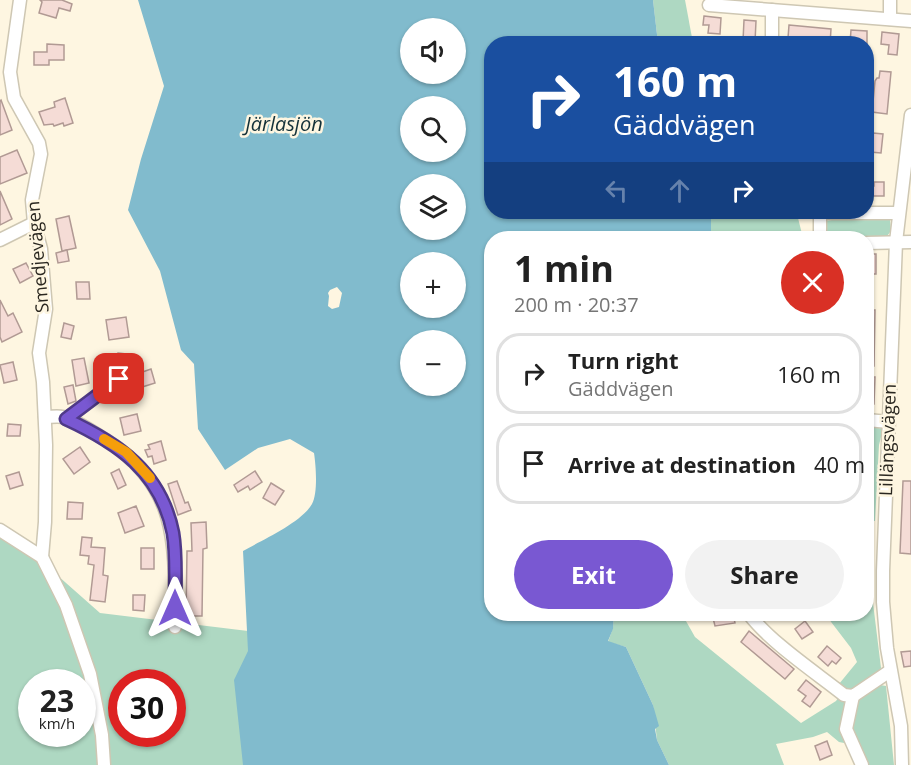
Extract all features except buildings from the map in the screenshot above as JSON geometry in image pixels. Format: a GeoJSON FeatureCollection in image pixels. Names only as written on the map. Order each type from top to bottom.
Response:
{"type":"FeatureCollection","features":[{"type":"Feature","properties":{"kind":"street","name":"Smedjevägen"},"geometry":{"type":"LineString","coordinates":[[20,0],[5,74],[14,98],[39,143],[41,154],[33,188],[34,223],[41,249],[46,309],[39,353],[45,417],[45,522],[42,557]]}},
{"type":"Feature","properties":{"kind":"street"},"geometry":{"type":"LineString","coordinates":[[890,0],[890,19]]}},
{"type":"Feature","properties":{"kind":"street"},"geometry":{"type":"LineString","coordinates":[[709,6],[911,21]]}},
{"type":"Feature","properties":{"kind":"street"},"geometry":{"type":"LineString","coordinates":[[772,10],[772,36]]}},
{"type":"Feature","properties":{"kind":"street","name":"Lillängsvägen"},"geometry":{"type":"LineString","coordinates":[[902,765],[901,726],[890,671],[883,602],[896,242],[911,115]]}},
{"type":"Feature","properties":{"kind":"street"},"geometry":{"type":"LineString","coordinates":[[874,213],[898,213]]}},
{"type":"Feature","properties":{"kind":"street"},"geometry":{"type":"LineString","coordinates":[[0,240],[34,223]]}},
{"type":"Feature","properties":{"kind":"street"},"geometry":{"type":"LineString","coordinates":[[874,243],[911,242]]}},
{"type":"Feature","properties":{"kind":"street"},"geometry":{"type":"LineString","coordinates":[[66,419],[119,379]]}},
{"type":"Feature","properties":{"kind":"street"},"geometry":{"type":"LineString","coordinates":[[45,417],[66,419],[92,431],[126,452],[151,479],[168,515],[173,533],[175,627]]}},
{"type":"Feature","properties":{"kind":"street"},"geometry":{"type":"LineString","coordinates":[[874,421],[889,422]]}},
{"type":"Feature","properties":{"kind":"street"},"geometry":{"type":"LineString","coordinates":[[0,530],[42,557],[66,605],[90,674],[102,735],[104,765]]}},
{"type":"Feature","properties":{"kind":"street"},"geometry":{"type":"LineString","coordinates":[[756,621],[844,695],[853,696],[890,671]]}},
{"type":"Feature","properties":{"kind":"street"},"geometry":{"type":"LineString","coordinates":[[853,696],[846,729],[862,765]]}},
{"type":"Feature","properties":{"kind":"green space"},"geometry":{"type":"Polygon","coordinates":[[[653,0],[685,0],[692,36],[657,36],[653,0]]]}},
{"type":"Feature","properties":{"kind":"green space"},"geometry":{"type":"Polygon","coordinates":[[[711,219],[798,219],[801,231],[711,231],[711,219]]]}},
{"type":"Feature","properties":{"kind":"green space"},"geometry":{"type":"Polygon","coordinates":[[[890,219],[891,231],[887,236],[874,238],[874,231],[824,231],[826,221],[890,219]]]}},
{"type":"Feature","properties":{"kind":"green space"},"geometry":{"type":"Polygon","coordinates":[[[874,427],[883,429],[879,445],[875,521],[874,427]]]}},
{"type":"Feature","properties":{"kind":"green space"},"geometry":{"type":"Polygon","coordinates":[[[0,535],[57,575],[100,613],[248,631],[509,765],[0,765],[0,535]]]}},
{"type":"Feature","properties":{"kind":"green space"},"geometry":{"type":"Polygon","coordinates":[[[874,611],[881,668],[878,673],[880,685],[886,686],[894,765],[867,765],[860,746],[839,742],[827,732],[776,744],[784,765],[669,765],[657,740],[653,705],[626,647],[608,642],[614,621],[686,621],[695,637],[801,723],[836,701],[844,689],[839,684],[857,662],[851,648],[830,621],[874,621],[874,611]]]}},
{"type":"Feature","properties":{"kind":"water","name":"Järlasjön"},"geometry":{"type":"Polygon","coordinates":[[[138,0],[653,0],[657,36],[484,36],[484,219],[711,219],[711,231],[484,231],[484,621],[614,621],[608,641],[626,647],[653,705],[659,726],[655,729],[657,740],[669,765],[243,765],[234,680],[248,651],[243,551],[290,524],[307,511],[315,493],[314,453],[290,439],[258,448],[225,470],[198,429],[194,364],[181,350],[160,271],[128,210],[164,86],[138,0]],[[337,287],[328,293],[328,306],[332,309],[339,307],[342,293],[337,287]]]}},
{"type":"Feature","properties":{"kind":"slow traffic"},"geometry":{"type":"LineString","coordinates":[[104,439],[126,452],[150,478]]}},
{"type":"Feature","properties":{"kind":"route"},"geometry":{"type":"LineString","coordinates":[[119,379],[66,419],[92,431],[126,452],[151,479],[168,515],[173,533],[175,608]]}}]}
